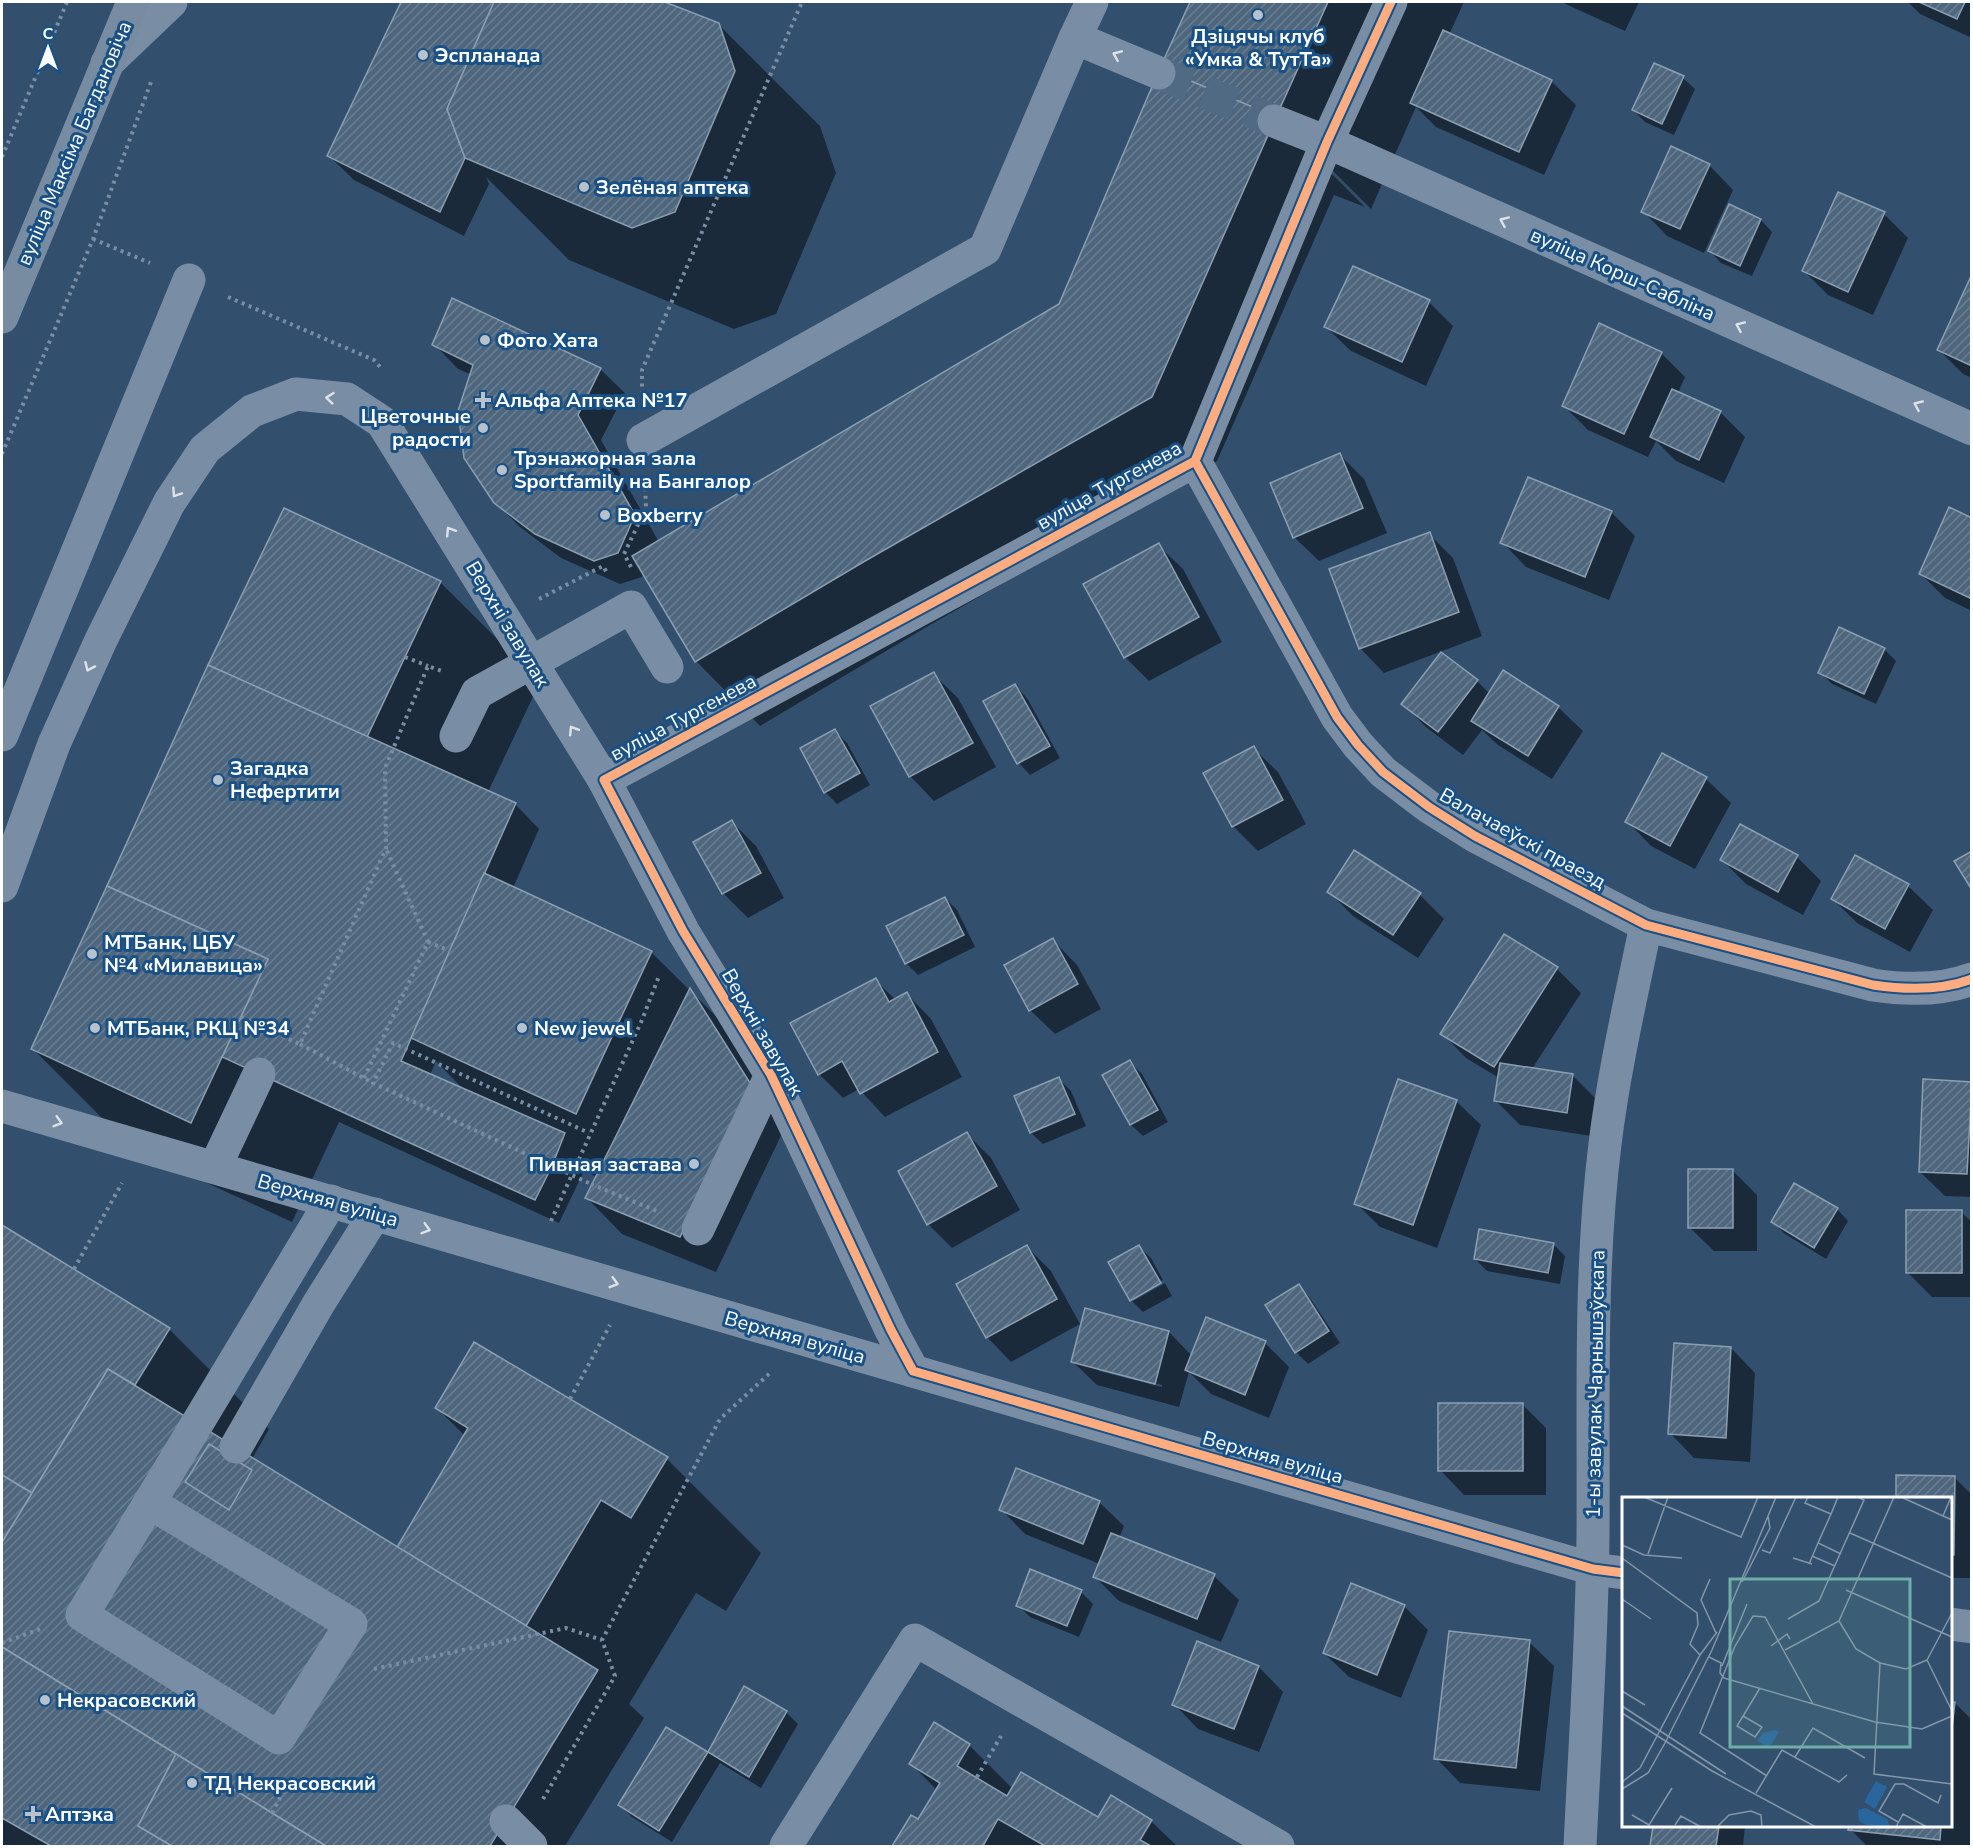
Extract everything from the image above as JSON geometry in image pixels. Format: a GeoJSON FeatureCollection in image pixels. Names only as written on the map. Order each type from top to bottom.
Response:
{"type":"FeatureCollection","features":[{"type":"Feature","properties":{"kind":"main road","name":"вуліца Максіма Багдановіча"},"geometry":{"type":"LineString","coordinates":[[2,317],[133,2]]}},
{"type":"Feature","properties":{"kind":"street"},"geometry":{"type":"LineString","coordinates":[[107,63],[171,2]]}},
{"type":"Feature","properties":{"kind":"street"},"geometry":{"type":"LineString","coordinates":[[643,440],[985,249],[1092,2]]}},
{"type":"Feature","properties":{"kind":"street","name":"вуліца Тургенева"},"geometry":{"type":"LineString","coordinates":[[604,780],[1195,461],[1327,142],[1391,2]]}},
{"type":"Feature","properties":{"kind":"street"},"geometry":{"type":"LineString","coordinates":[[1075,38],[1159,73]]}},
{"type":"Feature","properties":{"kind":"street","name":"вуліца Корш-Сабліна"},"geometry":{"type":"LineString","coordinates":[[1274,121],[1327,142],[1971,429]]}},
{"type":"Feature","properties":{"kind":"street"},"geometry":{"type":"LineString","coordinates":[[2,735],[189,280]]}},
{"type":"Feature","properties":{"kind":"street","name":"Верхні завулак"},"geometry":{"type":"LineString","coordinates":[[2,886],[54,744],[101,640],[169,502],[205,448],[252,411],[296,394],[347,399],[382,422],[604,780],[683,931],[771,1076],[891,1330],[913,1371]]}},
{"type":"Feature","properties":{"kind":"street","name":"Валачаеўскі праезд"},"geometry":{"type":"LineString","coordinates":[[1195,461],[1337,717],[1358,745],[1383,772],[1429,807],[1475,836],[1646,925],[1873,985],[1903,989],[1934,988],[1971,979]]}},
{"type":"Feature","properties":{"kind":"street"},"geometry":{"type":"LineString","coordinates":[[456,736],[477,693],[631,607],[667,667]]}},
{"type":"Feature","properties":{"kind":"street","name":"1-ы завулак Чарнышэўскага"},"geometry":{"type":"LineString","coordinates":[[1580,1846],[1608,1571],[1595,1286],[1603,1169],[1615,1076],[1646,925]]}},
{"type":"Feature","properties":{"kind":"street"},"geometry":{"type":"LineString","coordinates":[[215,1167],[260,1074]]}},
{"type":"Feature","properties":{"kind":"street"},"geometry":{"type":"LineString","coordinates":[[698,1228],[771,1076]]}},
{"type":"Feature","properties":{"kind":"street","name":"Верхняя вуліца"},"geometry":{"type":"LineString","coordinates":[[2,1106],[1608,1571]]}},
{"type":"Feature","properties":{"kind":"street"},"geometry":{"type":"LineString","coordinates":[[150,1503],[351,1624],[279,1738],[82,1615],[331,1201]]}},
{"type":"Feature","properties":{"kind":"street"},"geometry":{"type":"LineString","coordinates":[[236,1447],[319,1304],[375,1214]]}},
{"type":"Feature","properties":{"kind":"street"},"geometry":{"type":"LineString","coordinates":[[1952,1624],[1971,1627]]}},
{"type":"Feature","properties":{"kind":"street"},"geometry":{"type":"LineString","coordinates":[[786,1846],[915,1640],[1278,1846]]}},
{"type":"Feature","properties":{"kind":"path"},"geometry":{"type":"LineString","coordinates":[[2,157],[67,2]]}},
{"type":"Feature","properties":{"kind":"path"},"geometry":{"type":"LineString","coordinates":[[624,554],[646,508],[642,370],[801,2]]}},
{"type":"Feature","properties":{"kind":"path"},"geometry":{"type":"LineString","coordinates":[[2,454],[93,239],[153,77]]}},
{"type":"Feature","properties":{"kind":"path"},"geometry":{"type":"LineString","coordinates":[[504,616],[603,566]]}},
{"type":"Feature","properties":{"kind":"path"},"geometry":{"type":"LineString","coordinates":[[405,657],[440,671],[447,670]]}},
{"type":"Feature","properties":{"kind":"path"},"geometry":{"type":"LineString","coordinates":[[428,666],[385,768],[386,848],[428,942],[450,951]]}},
{"type":"Feature","properties":{"kind":"path"},"geometry":{"type":"LineString","coordinates":[[300,1044],[386,848]]}},
{"type":"Feature","properties":{"kind":"path"},"geometry":{"type":"LineString","coordinates":[[364,1078],[428,942]]}},
{"type":"Feature","properties":{"kind":"path"},"geometry":{"type":"LineString","coordinates":[[533,1260],[642,1020],[661,972]]}},
{"type":"Feature","properties":{"kind":"path"},"geometry":{"type":"LineString","coordinates":[[241,1017],[300,1044],[373,1083],[552,1166],[698,1228]]}},
{"type":"Feature","properties":{"kind":"path"},"geometry":{"type":"LineString","coordinates":[[373,1083],[393,1043],[590,1133]]}},
{"type":"Feature","properties":{"kind":"path"},"geometry":{"type":"LineString","coordinates":[[74,1269],[142,1146]]}},
{"type":"Feature","properties":{"kind":"path"},"geometry":{"type":"LineString","coordinates":[[570,1399],[630,1288]]}},
{"type":"Feature","properties":{"kind":"path"},"geometry":{"type":"LineString","coordinates":[[519,1834],[615,1676],[602,1640],[720,1419],[805,1340]]}},
{"type":"Feature","properties":{"kind":"path"},"geometry":{"type":"LineString","coordinates":[[315,1682],[566,1628],[602,1640]]}},
{"type":"Feature","properties":{"kind":"building","name":"Эспланада"},"geometry":{"type":"Polygon","coordinates":[[[401,2],[494,2],[447,109],[465,158],[440,212],[327,156],[401,2]]]}},
{"type":"Feature","properties":{"kind":"building"},"geometry":{"type":"Polygon","coordinates":[[[494,2],[665,2],[719,23],[735,71],[675,212],[632,228],[465,158],[447,109],[494,2]]]}},
{"type":"Feature","properties":{"kind":"building"},"geometry":{"type":"Polygon","coordinates":[[[1190,2],[1328,2],[1276,117],[1160,68],[1190,2]]]}},
{"type":"Feature","properties":{"kind":"building"},"geometry":{"type":"Polygon","coordinates":[[[1919,2],[1965,2],[1957,19],[1919,2]]]}},
{"type":"Feature","properties":{"kind":"building"},"geometry":{"type":"Polygon","coordinates":[[[1443,30],[1552,80],[1519,152],[1410,103],[1443,30]]]}},
{"type":"Feature","properties":{"kind":"building"},"geometry":{"type":"Polygon","coordinates":[[[1654,63],[1684,76],[1662,124],[1632,110],[1654,63]]]}},
{"type":"Feature","properties":{"kind":"building"},"geometry":{"type":"Polygon","coordinates":[[[1160,68],[1276,117],[1152,397],[865,561],[695,662],[632,556],[1059,304],[1160,68]]]}},
{"type":"Feature","properties":{"kind":"building"},"geometry":{"type":"Polygon","coordinates":[[[1671,146],[1710,164],[1680,229],[1641,212],[1671,146]]]}},
{"type":"Feature","properties":{"kind":"building"},"geometry":{"type":"Polygon","coordinates":[[[1838,192],[1885,212],[1848,292],[1802,271],[1838,192]]]}},
{"type":"Feature","properties":{"kind":"building"},"geometry":{"type":"Polygon","coordinates":[[[1729,204],[1761,219],[1740,266],[1708,251],[1729,204]]]}},
{"type":"Feature","properties":{"kind":"building"},"geometry":{"type":"Polygon","coordinates":[[[1353,266],[1430,300],[1402,362],[1324,327],[1353,266]]]}},
{"type":"Feature","properties":{"kind":"building"},"geometry":{"type":"Polygon","coordinates":[[[1972,274],[1972,366],[1937,350],[1972,274]]]}},
{"type":"Feature","properties":{"kind":"building"},"geometry":{"type":"Polygon","coordinates":[[[452,298],[601,368],[578,415],[635,515],[618,553],[594,561],[535,534],[494,503],[464,458],[458,411],[473,365],[432,345],[452,298]]]}},
{"type":"Feature","properties":{"kind":"building"},"geometry":{"type":"Polygon","coordinates":[[[1599,323],[1662,352],[1624,434],[1562,406],[1599,323]]]}},
{"type":"Feature","properties":{"kind":"building"},"geometry":{"type":"Polygon","coordinates":[[[1672,389],[1721,411],[1699,460],[1650,437],[1672,389]]]}},
{"type":"Feature","properties":{"kind":"building"},"geometry":{"type":"Polygon","coordinates":[[[1340,453],[1363,508],[1293,538],[1270,483],[1340,453]]]}},
{"type":"Feature","properties":{"kind":"building"},"geometry":{"type":"Polygon","coordinates":[[[1528,477],[1612,511],[1585,577],[1500,543],[1528,477]]]}},
{"type":"Feature","properties":{"kind":"building"},"geometry":{"type":"Polygon","coordinates":[[[1949,507],[1972,518],[1972,599],[1919,574],[1949,507]]]}},
{"type":"Feature","properties":{"kind":"building"},"geometry":{"type":"Polygon","coordinates":[[[284,508],[441,581],[367,737],[208,665],[284,508]]]}},
{"type":"Feature","properties":{"kind":"building"},"geometry":{"type":"Polygon","coordinates":[[[1430,532],[1459,612],[1359,649],[1329,569],[1430,532]]]}},
{"type":"Feature","properties":{"kind":"building"},"geometry":{"type":"Polygon","coordinates":[[[1159,543],[1199,617],[1124,658],[1083,584],[1159,543]]]}},
{"type":"Feature","properties":{"kind":"building"},"geometry":{"type":"Polygon","coordinates":[[[1839,627],[1885,648],[1864,694],[1818,673],[1839,627]]]}},
{"type":"Feature","properties":{"kind":"building"},"geometry":{"type":"Polygon","coordinates":[[[1441,652],[1478,680],[1438,732],[1401,704],[1441,652]]]}},
{"type":"Feature","properties":{"kind":"building"},"geometry":{"type":"Polygon","coordinates":[[[208,665],[516,803],[401,1061],[565,1133],[535,1200],[222,1057],[268,959],[107,886],[208,665]]]}},
{"type":"Feature","properties":{"kind":"building"},"geometry":{"type":"Polygon","coordinates":[[[1503,670],[1559,706],[1528,756],[1471,721],[1503,670]]]}},
{"type":"Feature","properties":{"kind":"building"},"geometry":{"type":"Polygon","coordinates":[[[934,672],[973,743],[909,777],[870,706],[934,672]]]}},
{"type":"Feature","properties":{"kind":"building"},"geometry":{"type":"Polygon","coordinates":[[[1015,684],[1050,746],[1017,764],[983,701],[1015,684]]]}},
{"type":"Feature","properties":{"kind":"building"},"geometry":{"type":"Polygon","coordinates":[[[835,729],[860,773],[824,793],[800,748],[835,729]]]}},
{"type":"Feature","properties":{"kind":"building"},"geometry":{"type":"Polygon","coordinates":[[[1254,746],[1283,800],[1232,827],[1203,773],[1254,746]]]}},
{"type":"Feature","properties":{"kind":"building"},"geometry":{"type":"Polygon","coordinates":[[[1662,753],[1707,777],[1670,846],[1625,822],[1662,753]]]}},
{"type":"Feature","properties":{"kind":"building"},"geometry":{"type":"Polygon","coordinates":[[[732,820],[761,873],[722,894],[693,842],[732,820]]]}},
{"type":"Feature","properties":{"kind":"building"},"geometry":{"type":"Polygon","coordinates":[[[1740,824],[1798,855],[1778,892],[1720,860],[1740,824]]]}},
{"type":"Feature","properties":{"kind":"building"},"geometry":{"type":"Polygon","coordinates":[[[1354,850],[1421,893],[1393,935],[1327,892],[1354,850]]]}},
{"type":"Feature","properties":{"kind":"building"},"geometry":{"type":"Polygon","coordinates":[[[1972,851],[1972,890],[1954,861],[1972,851]]]}},
{"type":"Feature","properties":{"kind":"building"},"geometry":{"type":"Polygon","coordinates":[[[1855,855],[1909,884],[1885,929],[1831,899],[1855,855]]]}},
{"type":"Feature","properties":{"kind":"building"},"geometry":{"type":"Polygon","coordinates":[[[484,873],[652,951],[576,1114],[411,1038],[484,873]]]}},
{"type":"Feature","properties":{"kind":"building"},"geometry":{"type":"Polygon","coordinates":[[[107,886],[268,959],[191,1123],[31,1049],[107,886]]]}},
{"type":"Feature","properties":{"kind":"building"},"geometry":{"type":"Polygon","coordinates":[[[945,897],[964,935],[905,964],[886,926],[945,897]]]}},
{"type":"Feature","properties":{"kind":"building"},"geometry":{"type":"Polygon","coordinates":[[[1504,934],[1558,967],[1494,1067],[1440,1034],[1504,934]]]}},
{"type":"Feature","properties":{"kind":"building"},"geometry":{"type":"Polygon","coordinates":[[[1053,938],[1078,984],[1029,1011],[1004,965],[1053,938]]]}},
{"type":"Feature","properties":{"kind":"building"},"geometry":{"type":"Polygon","coordinates":[[[876,978],[889,1002],[907,992],[938,1052],[860,1094],[842,1061],[818,1075],[790,1023],[876,978]]]}},
{"type":"Feature","properties":{"kind":"building"},"geometry":{"type":"Polygon","coordinates":[[[690,988],[752,1086],[680,1237],[585,1198],[690,988]]]}},
{"type":"Feature","properties":{"kind":"building"},"geometry":{"type":"Polygon","coordinates":[[[1130,1060],[1158,1110],[1130,1125],[1102,1075],[1130,1060]]]}},
{"type":"Feature","properties":{"kind":"building"},"geometry":{"type":"Polygon","coordinates":[[[1500,1063],[1573,1074],[1567,1113],[1494,1101],[1500,1063]]]}},
{"type":"Feature","properties":{"kind":"building"},"geometry":{"type":"Polygon","coordinates":[[[1059,1077],[1075,1114],[1030,1133],[1014,1096],[1059,1077]]]}},
{"type":"Feature","properties":{"kind":"building"},"geometry":{"type":"Polygon","coordinates":[[[1398,1079],[1457,1100],[1413,1225],[1354,1204],[1398,1079]]]}},
{"type":"Feature","properties":{"kind":"building"},"geometry":{"type":"Polygon","coordinates":[[[1923,1079],[1972,1082],[1967,1174],[1919,1172],[1923,1079]]]}},
{"type":"Feature","properties":{"kind":"building"},"geometry":{"type":"Polygon","coordinates":[[[967,1132],[997,1186],[927,1225],[898,1171],[967,1132]]]}},
{"type":"Feature","properties":{"kind":"building"},"geometry":{"type":"Polygon","coordinates":[[[1688,1169],[1733,1169],[1733,1228],[1688,1228],[1688,1169]]]}},
{"type":"Feature","properties":{"kind":"building"},"geometry":{"type":"Polygon","coordinates":[[[1794,1183],[1838,1208],[1814,1248],[1771,1222],[1794,1183]]]}},
{"type":"Feature","properties":{"kind":"building"},"geometry":{"type":"Polygon","coordinates":[[[1906,1210],[1962,1210],[1962,1273],[1906,1273],[1906,1210]]]}},
{"type":"Feature","properties":{"kind":"building"},"geometry":{"type":"Polygon","coordinates":[[[2,1225],[170,1328],[135,1385],[108,1369],[32,1493],[2,1475],[2,1225]]]}},
{"type":"Feature","properties":{"kind":"building"},"geometry":{"type":"Polygon","coordinates":[[[1479,1229],[1554,1243],[1548,1273],[1474,1259],[1479,1229]]]}},
{"type":"Feature","properties":{"kind":"building"},"geometry":{"type":"Polygon","coordinates":[[[1027,1245],[1057,1299],[986,1338],[956,1284],[1027,1245]]]}},
{"type":"Feature","properties":{"kind":"building"},"geometry":{"type":"Polygon","coordinates":[[[1139,1245],[1161,1283],[1130,1301],[1108,1262],[1139,1245]]]}},
{"type":"Feature","properties":{"kind":"building"},"geometry":{"type":"Polygon","coordinates":[[[1299,1284],[1329,1331],[1295,1353],[1265,1305],[1299,1284]]]}},
{"type":"Feature","properties":{"kind":"building"},"geometry":{"type":"Polygon","coordinates":[[[1085,1308],[1169,1331],[1155,1384],[1071,1362],[1085,1308]]]}},
{"type":"Feature","properties":{"kind":"building"},"geometry":{"type":"Polygon","coordinates":[[[1206,1317],[1266,1341],[1245,1395],[1185,1370],[1206,1317]]]}},
{"type":"Feature","properties":{"kind":"building"},"geometry":{"type":"Polygon","coordinates":[[[474,1342],[668,1457],[631,1518],[601,1500],[526,1626],[397,1547],[468,1428],[435,1408],[474,1342]]]}},
{"type":"Feature","properties":{"kind":"building"},"geometry":{"type":"Polygon","coordinates":[[[1674,1343],[1731,1347],[1726,1438],[1668,1434],[1674,1343]]]}},
{"type":"Feature","properties":{"kind":"building"},"geometry":{"type":"Polygon","coordinates":[[[108,1369],[598,1670],[490,1846],[326,1846],[2,1647],[2,1542],[108,1369]]]}},
{"type":"Feature","properties":{"kind":"building"},"geometry":{"type":"Polygon","coordinates":[[[1438,1403],[1523,1403],[1523,1471],[1438,1471],[1438,1403]]]}},
{"type":"Feature","properties":{"kind":"building"},"geometry":{"type":"Polygon","coordinates":[[[209,1444],[252,1470],[229,1510],[185,1482],[209,1444]]]}},
{"type":"Feature","properties":{"kind":"building"},"geometry":{"type":"Polygon","coordinates":[[[1016,1468],[1100,1501],[1083,1544],[999,1510],[1016,1468]]]}},
{"type":"Feature","properties":{"kind":"building"},"geometry":{"type":"Polygon","coordinates":[[[2,1475],[32,1493],[2,1542],[2,1475]]]}},
{"type":"Feature","properties":{"kind":"building"},"geometry":{"type":"Polygon","coordinates":[[[1896,1475],[1955,1476],[1954,1555],[1952,1555],[1952,1497],[1896,1497],[1896,1475]]]}},
{"type":"Feature","properties":{"kind":"building"},"geometry":{"type":"Polygon","coordinates":[[[1111,1533],[1215,1574],[1197,1619],[1093,1577],[1111,1533]]]}},
{"type":"Feature","properties":{"kind":"building"},"geometry":{"type":"Polygon","coordinates":[[[1030,1569],[1082,1590],[1067,1626],[1016,1606],[1030,1569]]]}},
{"type":"Feature","properties":{"kind":"building"},"geometry":{"type":"Polygon","coordinates":[[[1351,1583],[1405,1605],[1377,1675],[1323,1653],[1351,1583]]]}},
{"type":"Feature","properties":{"kind":"building"},"geometry":{"type":"Polygon","coordinates":[[[1449,1631],[1530,1640],[1516,1768],[1434,1759],[1449,1631]]]}},
{"type":"Feature","properties":{"kind":"building"},"geometry":{"type":"Polygon","coordinates":[[[1197,1641],[1259,1666],[1234,1729],[1172,1705],[1197,1641]]]}},
{"type":"Feature","properties":{"kind":"building","name":"Некрасовский"},"geometry":{"type":"Polygon","coordinates":[[[2,1647],[176,1754],[138,1826],[172,1846],[51,1846],[2,1818],[2,1647]]]}},
{"type":"Feature","properties":{"kind":"building"},"geometry":{"type":"Polygon","coordinates":[[[744,1686],[787,1711],[749,1777],[708,1752],[744,1686]]]}},
{"type":"Feature","properties":{"kind":"building"},"geometry":{"type":"Polygon","coordinates":[[[1952,1701],[1955,1702],[1952,1728],[1952,1701]]]}},
{"type":"Feature","properties":{"kind":"building"},"geometry":{"type":"Polygon","coordinates":[[[934,1722],[970,1744],[957,1766],[1007,1796],[1021,1772],[1098,1817],[1111,1795],[1152,1820],[1140,1840],[1151,1846],[1045,1846],[998,1819],[983,1846],[892,1846],[911,1815],[918,1819],[940,1783],[909,1764],[934,1722]]]}},
{"type":"Feature","properties":{"kind":"building"},"geometry":{"type":"Polygon","coordinates":[[[666,1727],[708,1752],[659,1831],[618,1805],[666,1727]]]}},
{"type":"Feature","properties":{"kind":"building","name":"ТД Некрасовский"},"geometry":{"type":"Polygon","coordinates":[[[176,1754],[326,1846],[172,1846],[138,1826],[176,1754]]]}},
{"type":"Feature","properties":{"kind":"building"},"geometry":{"type":"Polygon","coordinates":[[[1653,1827],[1719,1827],[1716,1846],[1650,1846],[1653,1827]]]}},
{"type":"Feature","properties":{"kind":"building"},"geometry":{"type":"Polygon","coordinates":[[[1849,1827],[1941,1827],[1940,1840],[1848,1830],[1849,1827]]]}},
{"type":"Feature","properties":{"kind":"tunnel"},"geometry":{"type":"LineString","coordinates":[[1159,73],[1274,121]]}},
{"type":"Feature","properties":{"kind":"cycle path"},"geometry":{"type":"LineString","coordinates":[[1391,2],[1327,142],[1195,461],[604,780],[683,931],[771,1075],[891,1330],[913,1371],[1593,1569],[1622,1573]]}},
{"type":"Feature","properties":{"kind":"cycle path"},"geometry":{"type":"LineString","coordinates":[[1195,461],[1337,717],[1358,745],[1383,772],[1429,807],[1475,836],[1646,925],[1873,985],[1923,988],[1948,986],[1972,979]]}},
{"type":"Feature","properties":{"kind":"place","name":"Дзіцячы клуб «Умка & ТутТа»"},"geometry":{"type":"Point","coordinates":[1258,15]}},
{"type":"Feature","properties":{"kind":"place","name":"Эспланада"},"geometry":{"type":"Point","coordinates":[423,55]}},
{"type":"Feature","properties":{"kind":"place","name":"Зелёная аптека"},"geometry":{"type":"Point","coordinates":[584,187]}},
{"type":"Feature","properties":{"kind":"place","name":"Фото Хата"},"geometry":{"type":"Point","coordinates":[485,340]}},
{"type":"Feature","properties":{"kind":"place","name":"Альфа Аптека №17"},"geometry":{"type":"Point","coordinates":[483,400]}},
{"type":"Feature","properties":{"kind":"place","name":"Цветочные радости"},"geometry":{"type":"Point","coordinates":[483,428]}},
{"type":"Feature","properties":{"kind":"place","name":"Трэнажорная зала Sportfamily на Бангалор"},"geometry":{"type":"Point","coordinates":[502,470]}},
{"type":"Feature","properties":{"kind":"place","name":"Boxberry"},"geometry":{"type":"Point","coordinates":[605,515]}},
{"type":"Feature","properties":{"kind":"place","name":"Загадка Нефертити"},"geometry":{"type":"Point","coordinates":[218,780]}},
{"type":"Feature","properties":{"kind":"place","name":"МТБанк, ЦБУ №4 «Милавица»"},"geometry":{"type":"Point","coordinates":[92,954]}},
{"type":"Feature","properties":{"kind":"place","name":"МТБанк, РКЦ №34"},"geometry":{"type":"Point","coordinates":[95,1028]}},
{"type":"Feature","properties":{"kind":"place","name":"New jewel"},"geometry":{"type":"Point","coordinates":[522,1028]}},
{"type":"Feature","properties":{"kind":"place","name":"Пивная застава"},"geometry":{"type":"Point","coordinates":[694,1164]}},
{"type":"Feature","properties":{"kind":"place","name":"Некрасовский"},"geometry":{"type":"Point","coordinates":[45,1700]}},
{"type":"Feature","properties":{"kind":"place","name":"ТД Некрасовский"},"geometry":{"type":"Point","coordinates":[192,1783]}},
{"type":"Feature","properties":{"kind":"place","name":"Аптэка"},"geometry":{"type":"Point","coordinates":[33,1814]}}]}
